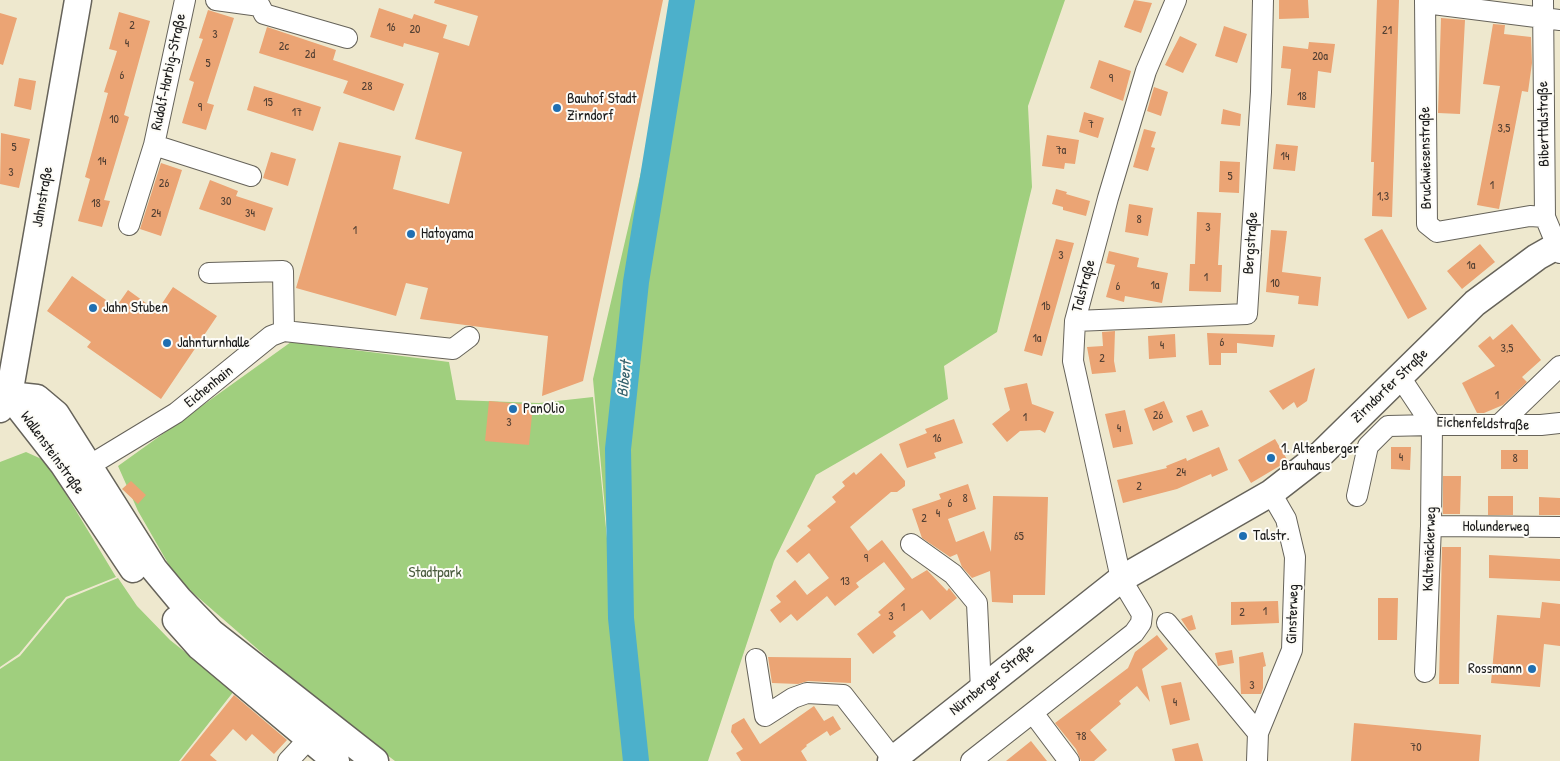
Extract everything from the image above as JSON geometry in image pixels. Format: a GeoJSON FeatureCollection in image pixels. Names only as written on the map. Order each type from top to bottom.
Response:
{"type":"FeatureCollection","features":[{"type":"Feature","properties":{"kind":"main road","name":"Jahnstraße"},"geometry":{"type":"LineString","coordinates":[[3,398],[78,0]]}},
{"type":"Feature","properties":{"kind":"main road","name":"Zirndorfer Straße"},"geometry":{"type":"LineString","coordinates":[[1093,600],[1121,579],[1271,493],[1320,455],[1475,303],[1529,262],[1559,247]]}},
{"type":"Feature","properties":{"kind":"main road","name":"Wallensteinstraße"},"geometry":{"type":"LineString","coordinates":[[3,398],[37,398],[56,414],[79,472],[179,599],[212,633],[317,730],[375,761]]}},
{"type":"Feature","properties":{"kind":"main road","name":"Nürnberger Straße"},"geometry":{"type":"LineString","coordinates":[[892,760],[1093,600]]}},
{"type":"Feature","properties":{"kind":"main road","name":"Wallensteinstraße"},"geometry":{"type":"LineString","coordinates":[[317,730],[336,761]]}},
{"type":"Feature","properties":{"kind":"street","name":"Rudolf-Harbig-Straße"},"geometry":{"type":"LineString","coordinates":[[129,225],[154,145],[185,0]]}},
{"type":"Feature","properties":{"kind":"street"},"geometry":{"type":"LineString","coordinates":[[216,0],[260,6],[264,14],[347,38]]}},
{"type":"Feature","properties":{"kind":"street","name":"Talstraße"},"geometry":{"type":"LineString","coordinates":[[1121,579],[1074,361],[1075,321],[1108,198],[1146,71],[1176,0]]}},
{"type":"Feature","properties":{"kind":"street","name":"Bergstraße"},"geometry":{"type":"LineString","coordinates":[[1075,321],[1247,314],[1261,92],[1263,0]]}},
{"type":"Feature","properties":{"kind":"street"},"geometry":{"type":"LineString","coordinates":[[1425,1],[1549,12]]}},
{"type":"Feature","properties":{"kind":"street","name":"Bruckwiesenstraße"},"geometry":{"type":"LineString","coordinates":[[1425,1],[1427,224],[1437,232],[1530,216],[1545,217]]}},
{"type":"Feature","properties":{"kind":"street","name":"Biberttalstraße"},"geometry":{"type":"LineString","coordinates":[[1549,12],[1545,217],[1559,247]]}},
{"type":"Feature","properties":{"kind":"street","name":"Rudolf-Harbig-Straße"},"geometry":{"type":"LineString","coordinates":[[154,145],[251,176]]}},
{"type":"Feature","properties":{"kind":"street"},"geometry":{"type":"LineString","coordinates":[[209,273],[283,271],[284,331],[453,350],[468,337]]}},
{"type":"Feature","properties":{"kind":"street","name":"Eichenhain"},"geometry":{"type":"LineString","coordinates":[[79,472],[176,413],[271,336],[284,331]]}},
{"type":"Feature","properties":{"kind":"street"},"geometry":{"type":"LineString","coordinates":[[1498,425],[1560,366]]}},
{"type":"Feature","properties":{"kind":"street","name":"Eichenfeldstraße"},"geometry":{"type":"LineString","coordinates":[[1400,377],[1432,425],[1560,423]]}},
{"type":"Feature","properties":{"kind":"street"},"geometry":{"type":"LineString","coordinates":[[1357,496],[1368,446],[1388,426],[1432,425]]}},
{"type":"Feature","properties":{"kind":"street","name":"Kaltenäckerweg"},"geometry":{"type":"LineString","coordinates":[[1425,672],[1431,526],[1432,425]]}},
{"type":"Feature","properties":{"kind":"street","name":"Ginsterweg"},"geometry":{"type":"LineString","coordinates":[[1256,761],[1258,733],[1292,650],[1295,557],[1286,518],[1271,493]]}},
{"type":"Feature","properties":{"kind":"street","name":"Holunderweg"},"geometry":{"type":"LineString","coordinates":[[1431,526],[1560,527]]}},
{"type":"Feature","properties":{"kind":"street"},"geometry":{"type":"LineString","coordinates":[[911,544],[953,574],[977,603],[981,690]]}},
{"type":"Feature","properties":{"kind":"street"},"geometry":{"type":"LineString","coordinates":[[971,761],[1134,634],[1141,623],[1142,614],[1121,579]]}},
{"type":"Feature","properties":{"kind":"street"},"geometry":{"type":"LineString","coordinates":[[1167,623],[1258,733]]}},
{"type":"Feature","properties":{"kind":"street"},"geometry":{"type":"LineString","coordinates":[[756,659],[765,716],[793,698],[807,693],[842,695],[892,760]]}},
{"type":"Feature","properties":{"kind":"street"},"geometry":{"type":"LineString","coordinates":[[1033,713],[1070,761]]}},
{"type":"Feature","properties":{"kind":"street"},"geometry":{"type":"LineString","coordinates":[[288,761],[317,730]]}},
{"type":"Feature","properties":{"kind":"green space","name":"Stadtpark"},"geometry":{"type":"Polygon","coordinates":[[[681,0],[1065,0],[1028,106],[1032,187],[997,332],[944,366],[948,399],[816,475],[774,561],[708,761],[395,761],[330,712],[177,579],[138,511],[118,466],[291,342],[449,362],[456,400],[539,403],[593,397],[618,649],[593,379],[681,0]]]}},
{"type":"Feature","properties":{"kind":"green space"},"geometry":{"type":"Polygon","coordinates":[[[26,452],[46,461],[116,577],[66,597],[19,654],[0,667],[0,462],[26,452]]]}},
{"type":"Feature","properties":{"kind":"green space"},"geometry":{"type":"Polygon","coordinates":[[[118,578],[137,606],[170,640],[234,691],[179,761],[0,761],[0,669],[20,656],[67,599],[118,578]]]}},
{"type":"Feature","properties":{"kind":"building","name":"Bauhof Stadt Zirndorf"},"geometry":{"type":"Polygon","coordinates":[[[435,0],[663,0],[583,381],[542,396],[548,336],[420,319],[428,288],[406,283],[396,316],[296,288],[339,142],[401,156],[393,189],[449,204],[462,152],[415,139],[439,53],[404,43],[403,47],[370,37],[379,8],[412,19],[414,14],[447,25],[443,38],[469,46],[478,16],[434,3],[435,0]]]}},
{"type":"Feature","properties":{"kind":"building"},"geometry":{"type":"Polygon","coordinates":[[[1134,0],[1152,3],[1141,33],[1124,27],[1134,0]]]}},
{"type":"Feature","properties":{"kind":"building"},"geometry":{"type":"Polygon","coordinates":[[[1279,0],[1308,0],[1309,18],[1279,19],[1279,0]]]}},
{"type":"Feature","properties":{"kind":"building"},"geometry":{"type":"Polygon","coordinates":[[[1377,0],[1399,0],[1392,217],[1372,216],[1374,162],[1371,162],[1377,0]]]}},
{"type":"Feature","properties":{"kind":"building"},"geometry":{"type":"Polygon","coordinates":[[[208,10],[234,18],[207,103],[214,105],[206,130],[182,123],[194,82],[189,80],[203,39],[199,38],[208,10]]]}},
{"type":"Feature","properties":{"kind":"building"},"geometry":{"type":"Polygon","coordinates":[[[119,12],[150,21],[124,115],[129,117],[104,200],[110,201],[102,227],[78,221],[90,179],[85,177],[108,93],[104,92],[117,51],[109,49],[119,12]]]}},
{"type":"Feature","properties":{"kind":"building"},"geometry":{"type":"Polygon","coordinates":[[[0,13],[17,18],[3,65],[0,64],[0,13]]]}},
{"type":"Feature","properties":{"kind":"building"},"geometry":{"type":"Polygon","coordinates":[[[1441,18],[1465,20],[1460,114],[1438,113],[1441,18]]]}},
{"type":"Feature","properties":{"kind":"building"},"geometry":{"type":"Polygon","coordinates":[[[1493,24],[1505,25],[1504,34],[1531,37],[1532,63],[1528,92],[1522,91],[1499,209],[1477,205],[1500,86],[1483,84],[1493,24]]]}},
{"type":"Feature","properties":{"kind":"building"},"geometry":{"type":"Polygon","coordinates":[[[1224,26],[1247,34],[1237,63],[1215,56],[1224,26]]]}},
{"type":"Feature","properties":{"kind":"building"},"geometry":{"type":"Polygon","coordinates":[[[267,27],[336,50],[333,60],[404,84],[394,111],[343,93],[348,81],[259,53],[267,27]]]}},
{"type":"Feature","properties":{"kind":"building"},"geometry":{"type":"Polygon","coordinates":[[[1180,36],[1197,44],[1183,73],[1165,65],[1180,36]]]}},
{"type":"Feature","properties":{"kind":"building"},"geometry":{"type":"Polygon","coordinates":[[[1309,42],[1335,44],[1331,73],[1318,71],[1315,108],[1287,105],[1291,69],[1281,68],[1283,46],[1308,49],[1309,42]]]}},
{"type":"Feature","properties":{"kind":"building"},"geometry":{"type":"Polygon","coordinates":[[[1099,60],[1131,71],[1123,101],[1090,88],[1099,60]]]}},
{"type":"Feature","properties":{"kind":"building"},"geometry":{"type":"Polygon","coordinates":[[[19,78],[36,81],[31,110],[14,106],[19,78]]]}},
{"type":"Feature","properties":{"kind":"building"},"geometry":{"type":"Polygon","coordinates":[[[254,86],[321,107],[313,131],[247,110],[254,86]]]}},
{"type":"Feature","properties":{"kind":"building"},"geometry":{"type":"Polygon","coordinates":[[[1154,87],[1168,92],[1161,116],[1147,111],[1154,87]]]}},
{"type":"Feature","properties":{"kind":"building"},"geometry":{"type":"Polygon","coordinates":[[[1223,109],[1241,114],[1240,126],[1221,124],[1223,109]]]}},
{"type":"Feature","properties":{"kind":"building"},"geometry":{"type":"Polygon","coordinates":[[[1084,112],[1104,118],[1098,138],[1079,132],[1084,112]]]}},
{"type":"Feature","properties":{"kind":"building"},"geometry":{"type":"Polygon","coordinates":[[[1144,129],[1156,132],[1151,147],[1155,148],[1148,171],[1133,167],[1144,129]]]}},
{"type":"Feature","properties":{"kind":"building"},"geometry":{"type":"Polygon","coordinates":[[[1,133],[30,139],[19,188],[0,184],[1,133]]]}},
{"type":"Feature","properties":{"kind":"building"},"geometry":{"type":"Polygon","coordinates":[[[1047,135],[1079,140],[1075,164],[1065,163],[1064,169],[1042,166],[1047,135]]]}},
{"type":"Feature","properties":{"kind":"building"},"geometry":{"type":"Polygon","coordinates":[[[1276,144],[1298,146],[1295,171],[1273,169],[1276,144]]]}},
{"type":"Feature","properties":{"kind":"building"},"geometry":{"type":"Polygon","coordinates":[[[271,152],[296,159],[288,186],[263,178],[271,152]]]}},
{"type":"Feature","properties":{"kind":"building"},"geometry":{"type":"Polygon","coordinates":[[[1220,161],[1240,162],[1239,193],[1219,192],[1220,161]]]}},
{"type":"Feature","properties":{"kind":"building"},"geometry":{"type":"Polygon","coordinates":[[[161,163],[182,170],[161,236],[140,229],[161,163]]]}},
{"type":"Feature","properties":{"kind":"building"},"geometry":{"type":"Polygon","coordinates":[[[210,180],[238,191],[236,196],[273,208],[265,231],[199,209],[210,180]]]}},
{"type":"Feature","properties":{"kind":"building"},"geometry":{"type":"Polygon","coordinates":[[[1056,189],[1090,201],[1086,216],[1063,210],[1063,207],[1052,204],[1056,189]]]}},
{"type":"Feature","properties":{"kind":"building"},"geometry":{"type":"Polygon","coordinates":[[[1129,204],[1153,208],[1148,236],[1125,232],[1129,204]]]}},
{"type":"Feature","properties":{"kind":"building"},"geometry":{"type":"Polygon","coordinates":[[[1197,212],[1221,213],[1218,265],[1222,265],[1221,292],[1189,291],[1190,264],[1195,264],[1197,212]]]}},
{"type":"Feature","properties":{"kind":"building"},"geometry":{"type":"Polygon","coordinates":[[[1382,229],[1427,309],[1408,319],[1364,239],[1382,229]]]}},
{"type":"Feature","properties":{"kind":"building"},"geometry":{"type":"Polygon","coordinates":[[[1271,230],[1287,231],[1282,272],[1321,277],[1318,306],[1298,304],[1299,296],[1266,292],[1271,230]]]}},
{"type":"Feature","properties":{"kind":"building"},"geometry":{"type":"Polygon","coordinates":[[[1056,239],[1074,243],[1042,356],[1024,351],[1056,239]]]}},
{"type":"Feature","properties":{"kind":"building"},"geometry":{"type":"Polygon","coordinates":[[[1480,244],[1495,262],[1462,289],[1447,271],[1480,244]]]}},
{"type":"Feature","properties":{"kind":"building"},"geometry":{"type":"Polygon","coordinates":[[[1109,251],[1139,258],[1137,267],[1168,273],[1162,303],[1125,296],[1124,302],[1106,297],[1115,265],[1106,263],[1109,251]]]}},
{"type":"Feature","properties":{"kind":"building"},"geometry":{"type":"Polygon","coordinates":[[[72,276],[116,307],[128,290],[157,311],[173,287],[217,316],[161,399],[87,347],[91,342],[47,311],[72,276]]]}},
{"type":"Feature","properties":{"kind":"building"},"geometry":{"type":"Polygon","coordinates":[[[1512,324],[1541,360],[1522,377],[1527,382],[1503,405],[1484,413],[1477,413],[1462,383],[1495,366],[1478,346],[1490,336],[1493,340],[1512,324]]]}},
{"type":"Feature","properties":{"kind":"building"},"geometry":{"type":"Polygon","coordinates":[[[1115,331],[1114,361],[1116,372],[1092,374],[1087,347],[1103,346],[1102,332],[1115,331]]]}},
{"type":"Feature","properties":{"kind":"building"},"geometry":{"type":"Polygon","coordinates":[[[1207,333],[1275,335],[1273,347],[1237,343],[1237,353],[1221,353],[1221,365],[1209,365],[1207,333]]]}},
{"type":"Feature","properties":{"kind":"building"},"geometry":{"type":"Polygon","coordinates":[[[1175,334],[1176,357],[1149,359],[1148,336],[1175,334]]]}},
{"type":"Feature","properties":{"kind":"building"},"geometry":{"type":"Polygon","coordinates":[[[1315,368],[1307,401],[1297,408],[1294,402],[1283,410],[1269,391],[1315,368]]]}},
{"type":"Feature","properties":{"kind":"building"},"geometry":{"type":"Polygon","coordinates":[[[1027,383],[1032,404],[1054,412],[1045,433],[1040,430],[1020,431],[1007,442],[992,424],[1010,410],[1004,388],[1027,383]]]}},
{"type":"Feature","properties":{"kind":"building"},"geometry":{"type":"Polygon","coordinates":[[[489,401],[533,405],[529,445],[485,441],[489,401]]]}},
{"type":"Feature","properties":{"kind":"building"},"geometry":{"type":"Polygon","coordinates":[[[1164,401],[1173,422],[1153,431],[1144,409],[1164,401]]]}},
{"type":"Feature","properties":{"kind":"building"},"geometry":{"type":"Polygon","coordinates":[[[1125,410],[1133,444],[1113,448],[1105,414],[1125,410]]]}},
{"type":"Feature","properties":{"kind":"building"},"geometry":{"type":"Polygon","coordinates":[[[1202,410],[1209,426],[1193,432],[1186,416],[1202,410]]]}},
{"type":"Feature","properties":{"kind":"building"},"geometry":{"type":"Polygon","coordinates":[[[954,419],[963,443],[934,453],[936,458],[907,468],[899,444],[927,433],[925,429],[954,419]]]}},
{"type":"Feature","properties":{"kind":"building"},"geometry":{"type":"Polygon","coordinates":[[[1275,439],[1288,461],[1251,483],[1238,460],[1275,439]]]}},
{"type":"Feature","properties":{"kind":"building"},"geometry":{"type":"Polygon","coordinates":[[[1219,447],[1228,470],[1212,477],[1211,474],[1177,489],[1123,503],[1117,480],[1167,468],[1166,466],[1186,458],[1187,461],[1219,447]]]}},
{"type":"Feature","properties":{"kind":"building"},"geometry":{"type":"Polygon","coordinates":[[[1391,447],[1411,447],[1410,470],[1391,469],[1391,447]]]}},
{"type":"Feature","properties":{"kind":"building"},"geometry":{"type":"Polygon","coordinates":[[[1501,450],[1528,450],[1528,469],[1501,469],[1501,450]]]}},
{"type":"Feature","properties":{"kind":"building"},"geometry":{"type":"Polygon","coordinates":[[[881,453],[905,481],[905,486],[897,492],[891,492],[850,527],[868,551],[882,540],[912,579],[927,570],[947,591],[949,588],[957,598],[930,620],[922,610],[893,632],[896,636],[873,654],[857,634],[881,615],[878,612],[905,589],[884,562],[856,583],[859,587],[835,606],[827,596],[797,621],[791,614],[780,623],[770,610],[781,602],[776,596],[795,580],[807,595],[829,578],[809,553],[797,563],[786,551],[811,530],[807,526],[836,502],[832,497],[845,486],[842,482],[854,472],[856,475],[881,453]]]}},
{"type":"Feature","properties":{"kind":"building"},"geometry":{"type":"Polygon","coordinates":[[[1443,476],[1461,476],[1460,514],[1443,514],[1443,476]]]}},
{"type":"Feature","properties":{"kind":"building"},"geometry":{"type":"Polygon","coordinates":[[[131,481],[146,495],[138,504],[122,489],[131,481]]]}},
{"type":"Feature","properties":{"kind":"building"},"geometry":{"type":"Polygon","coordinates":[[[968,484],[976,509],[948,519],[956,542],[984,531],[991,552],[993,496],[1048,497],[1045,595],[1013,595],[1013,603],[992,602],[990,571],[972,578],[962,567],[957,554],[950,557],[922,538],[912,509],[941,499],[939,494],[968,484]]]}},
{"type":"Feature","properties":{"kind":"building"},"geometry":{"type":"Polygon","coordinates":[[[1488,496],[1513,496],[1513,515],[1488,515],[1488,496]]]}},
{"type":"Feature","properties":{"kind":"building"},"geometry":{"type":"Polygon","coordinates":[[[1539,497],[1560,498],[1560,515],[1539,515],[1539,497]]]}},
{"type":"Feature","properties":{"kind":"building"},"geometry":{"type":"Polygon","coordinates":[[[1442,547],[1461,547],[1459,684],[1439,684],[1442,547]]]}},
{"type":"Feature","properties":{"kind":"building"},"geometry":{"type":"Polygon","coordinates":[[[1489,555],[1560,559],[1560,581],[1489,578],[1489,555]]]}},
{"type":"Feature","properties":{"kind":"building"},"geometry":{"type":"Polygon","coordinates":[[[1378,598],[1398,598],[1397,640],[1378,640],[1378,598]]]}},
{"type":"Feature","properties":{"kind":"building"},"geometry":{"type":"Polygon","coordinates":[[[1278,601],[1279,623],[1231,625],[1231,602],[1278,601]]]}},
{"type":"Feature","properties":{"kind":"building"},"geometry":{"type":"Polygon","coordinates":[[[1542,602],[1560,604],[1560,646],[1544,644],[1540,687],[1491,683],[1497,615],[1540,618],[1542,602]]]}},
{"type":"Feature","properties":{"kind":"building"},"geometry":{"type":"Polygon","coordinates":[[[1192,615],[1196,629],[1189,631],[1181,619],[1192,615]]]}},
{"type":"Feature","properties":{"kind":"building"},"geometry":{"type":"Polygon","coordinates":[[[1157,635],[1168,649],[1142,669],[1150,702],[1137,686],[1119,701],[1121,704],[1090,730],[1107,750],[1094,761],[1081,761],[1076,749],[1055,723],[1128,668],[1135,652],[1157,635]]]}},
{"type":"Feature","properties":{"kind":"building"},"geometry":{"type":"Polygon","coordinates":[[[1232,650],[1234,663],[1218,666],[1215,653],[1232,650]]]}},
{"type":"Feature","properties":{"kind":"building"},"geometry":{"type":"Polygon","coordinates":[[[1263,652],[1266,666],[1263,667],[1263,688],[1261,694],[1241,694],[1239,657],[1263,652]]]}},
{"type":"Feature","properties":{"kind":"building"},"geometry":{"type":"Polygon","coordinates":[[[768,657],[851,658],[851,683],[808,681],[798,684],[772,683],[768,657]]]}},
{"type":"Feature","properties":{"kind":"building"},"geometry":{"type":"Polygon","coordinates":[[[1181,682],[1190,720],[1170,725],[1161,686],[1181,682]]]}},
{"type":"Feature","properties":{"kind":"building"},"geometry":{"type":"Polygon","coordinates":[[[234,695],[287,740],[274,754],[252,734],[246,741],[233,729],[210,755],[217,761],[181,761],[234,695]]]}},
{"type":"Feature","properties":{"kind":"building"},"geometry":{"type":"Polygon","coordinates":[[[814,706],[824,721],[833,716],[841,729],[830,736],[827,731],[806,745],[801,751],[807,761],[741,761],[736,753],[743,749],[731,732],[732,725],[744,718],[760,744],[814,706]]]}},
{"type":"Feature","properties":{"kind":"building"},"geometry":{"type":"Polygon","coordinates":[[[1354,723],[1481,735],[1479,761],[1351,761],[1354,723]]]}},
{"type":"Feature","properties":{"kind":"building"},"geometry":{"type":"Polygon","coordinates":[[[1031,741],[1047,761],[1006,761],[1031,741]]]}},
{"type":"Feature","properties":{"kind":"building"},"geometry":{"type":"Polygon","coordinates":[[[1198,743],[1203,761],[1175,761],[1172,749],[1198,743]]]}},
{"type":"Feature","properties":{"kind":"waterway","name":"Bibert"},"geometry":{"type":"LineString","coordinates":[[636,761],[621,618],[618,449],[636,282],[682,0]]}},
{"type":"Feature","properties":{"kind":"place","name":"Bauhof Stadt Zirndorf"},"geometry":{"type":"Point","coordinates":[557,108]}},
{"type":"Feature","properties":{"kind":"place","name":"Hatoyama"},"geometry":{"type":"Point","coordinates":[411,234]}},
{"type":"Feature","properties":{"kind":"place","name":"Jahn Stuben"},"geometry":{"type":"Point","coordinates":[93,308]}},
{"type":"Feature","properties":{"kind":"place","name":"Jahnturnhalle"},"geometry":{"type":"Point","coordinates":[167,343]}},
{"type":"Feature","properties":{"kind":"place","name":"PanOlio"},"geometry":{"type":"Point","coordinates":[513,409]}},
{"type":"Feature","properties":{"kind":"place","name":"1. Altenberger Brauhaus"},"geometry":{"type":"Point","coordinates":[1271,458]}},
{"type":"Feature","properties":{"kind":"place","name":"Talstr."},"geometry":{"type":"Point","coordinates":[1243,536]}},
{"type":"Feature","properties":{"kind":"place","name":"Rossmann"},"geometry":{"type":"Point","coordinates":[1532,669]}}]}
